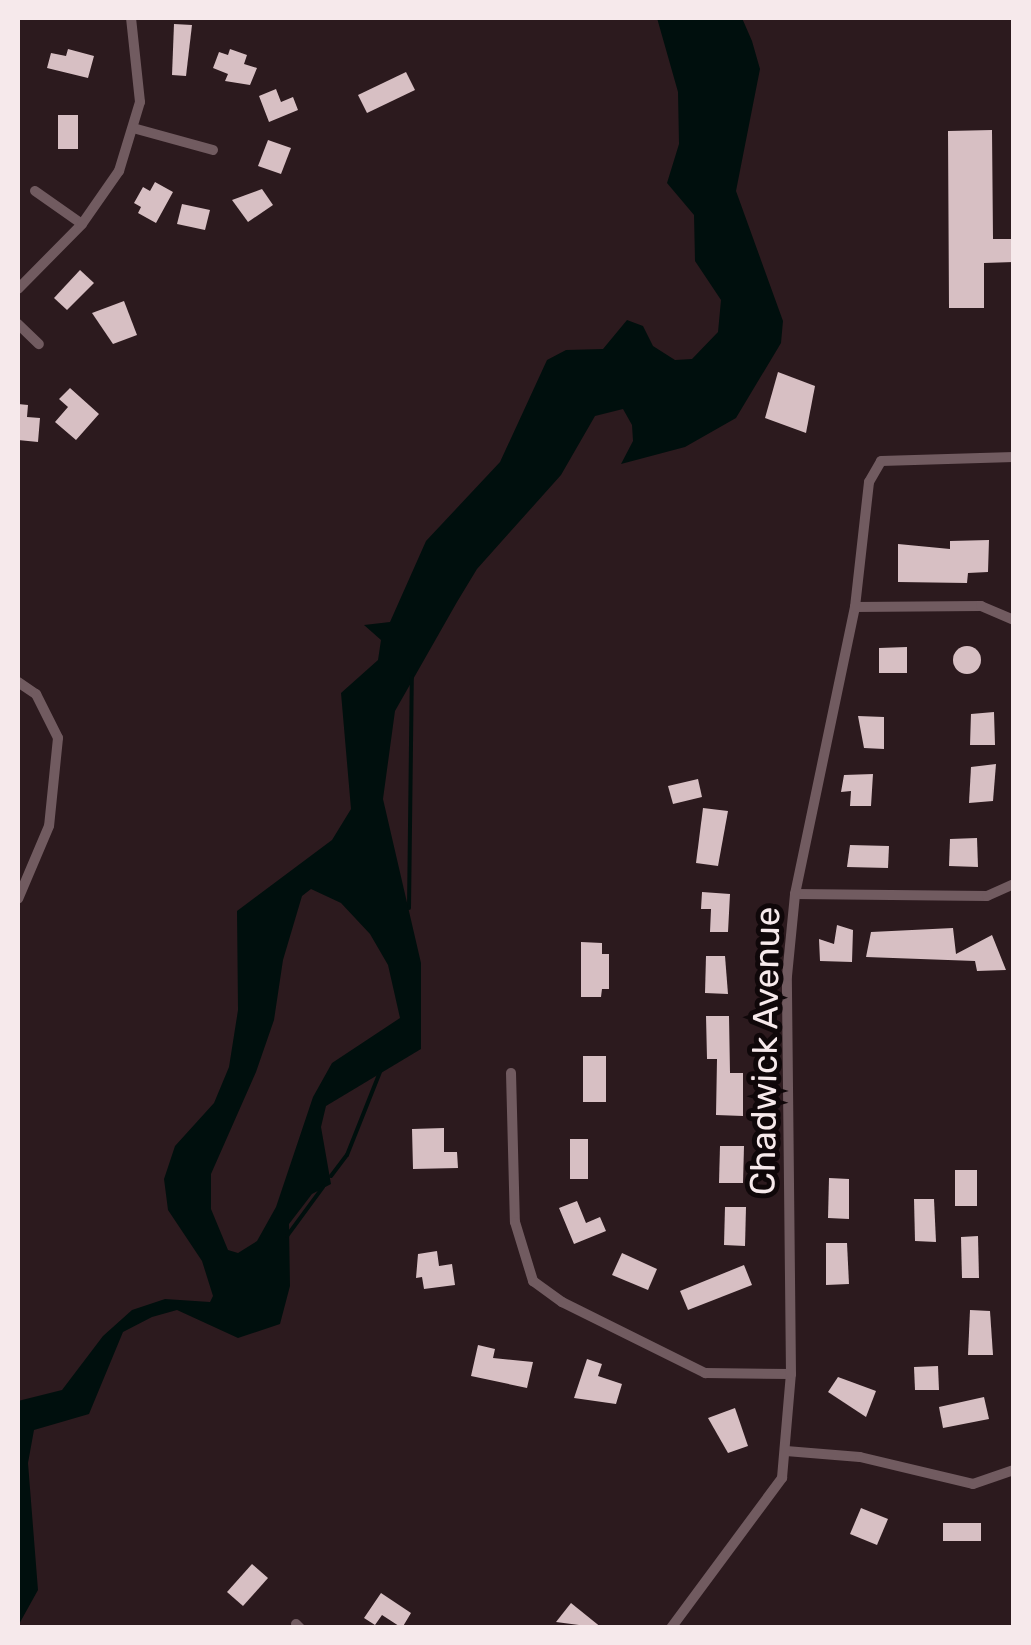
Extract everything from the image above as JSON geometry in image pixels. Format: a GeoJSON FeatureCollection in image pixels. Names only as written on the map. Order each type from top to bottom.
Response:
{"type":"FeatureCollection","features":[{"type":"Feature","properties":{"kind":"street"},"geometry":{"type":"LineString","coordinates":[[18,289],[82,224],[119,171],[140,102],[132,18]]}},
{"type":"Feature","properties":{"kind":"street"},"geometry":{"type":"LineString","coordinates":[[133,128],[214,150]]}},
{"type":"Feature","properties":{"kind":"street"},"geometry":{"type":"LineString","coordinates":[[36,191],[82,224]]}},
{"type":"Feature","properties":{"kind":"street"},"geometry":{"type":"LineString","coordinates":[[18,324],[39,344]]}},
{"type":"Feature","properties":{"kind":"street","name":"Chadwick Avenue"},"geometry":{"type":"LineString","coordinates":[[672,1627],[782,1478],[791,1374],[787,976],[794,894],[855,606],[869,482],[881,461],[1014,456]]}},
{"type":"Feature","properties":{"kind":"street"},"geometry":{"type":"LineString","coordinates":[[855,606],[981,606],[1014,620]]}},
{"type":"Feature","properties":{"kind":"street"},"geometry":{"type":"LineString","coordinates":[[18,682],[36,694],[58,738],[49,826],[18,900]]}},
{"type":"Feature","properties":{"kind":"street"},"geometry":{"type":"LineString","coordinates":[[794,894],[988,896],[1014,884]]}},
{"type":"Feature","properties":{"kind":"street"},"geometry":{"type":"LineString","coordinates":[[511,1072],[515,1222],[533,1281],[562,1302],[705,1373],[791,1374]]}},
{"type":"Feature","properties":{"kind":"street"},"geometry":{"type":"LineString","coordinates":[[786,1451],[860,1456],[972,1484],[1010,1473],[1014,1487]]}},
{"type":"Feature","properties":{"kind":"shaded area"},"geometry":{"type":"Polygon","coordinates":[[[657,18],[742,18],[760,69],[736,191],[783,321],[781,343],[736,418],[685,447],[621,464],[633,441],[632,425],[623,409],[595,416],[561,475],[477,569],[457,602],[395,711],[383,799],[421,963],[421,1049],[326,1106],[321,1127],[331,1184],[312,1194],[289,1224],[290,1286],[280,1324],[238,1338],[177,1310],[152,1317],[123,1332],[89,1414],[34,1430],[28,1463],[38,1590],[18,1626],[18,1401],[62,1390],[103,1336],[132,1310],[165,1299],[210,1302],[213,1296],[202,1261],[168,1210],[164,1179],[175,1146],[214,1103],[229,1067],[238,1010],[237,911],[332,840],[351,809],[341,693],[378,660],[381,640],[364,625],[390,622],[426,541],[500,462],[547,360],[566,350],[603,349],[627,320],[643,326],[653,346],[675,360],[692,359],[718,332],[721,300],[695,261],[694,215],[667,183],[679,144],[678,92],[657,18]],[[311,889],[302,896],[283,960],[274,1020],[256,1072],[211,1174],[211,1209],[228,1250],[238,1253],[257,1241],[276,1207],[313,1097],[332,1063],[400,1018],[388,965],[370,934],[341,903],[311,889]]]}},
{"type":"Feature","properties":{"kind":"building"},"geometry":{"type":"Polygon","coordinates":[[[174,24],[192,25],[186,76],[172,75],[174,24]]]}},
{"type":"Feature","properties":{"kind":"building"},"geometry":{"type":"Polygon","coordinates":[[[68,49],[94,56],[88,78],[47,68],[51,53],[66,56],[68,49]]]}},
{"type":"Feature","properties":{"kind":"building"},"geometry":{"type":"Polygon","coordinates":[[[230,49],[247,55],[244,64],[257,68],[250,85],[225,81],[228,74],[213,68],[219,52],[228,55],[230,49]]]}},
{"type":"Feature","properties":{"kind":"building"},"geometry":{"type":"Polygon","coordinates":[[[406,72],[415,90],[367,113],[358,95],[406,72]]]}},
{"type":"Feature","properties":{"kind":"building"},"geometry":{"type":"Polygon","coordinates":[[[276,89],[281,102],[293,97],[298,110],[269,122],[259,96],[276,89]]]}},
{"type":"Feature","properties":{"kind":"building"},"geometry":{"type":"Polygon","coordinates":[[[58,115],[78,115],[78,149],[58,149],[58,115]]]}},
{"type":"Feature","properties":{"kind":"building"},"geometry":{"type":"Polygon","coordinates":[[[992,130],[993,239],[1014,239],[1014,262],[984,263],[984,308],[949,308],[948,131],[992,130]]]}},
{"type":"Feature","properties":{"kind":"building"},"geometry":{"type":"Polygon","coordinates":[[[268,140],[291,148],[281,174],[258,166],[268,140]]]}},
{"type":"Feature","properties":{"kind":"building"},"geometry":{"type":"Polygon","coordinates":[[[155,182],[173,192],[156,223],[138,213],[141,207],[134,203],[143,187],[150,191],[155,182]]]}},
{"type":"Feature","properties":{"kind":"building"},"geometry":{"type":"Polygon","coordinates":[[[262,189],[273,205],[248,222],[232,200],[262,189]]]}},
{"type":"Feature","properties":{"kind":"building"},"geometry":{"type":"Polygon","coordinates":[[[182,204],[210,210],[205,230],[177,224],[182,204]]]}},
{"type":"Feature","properties":{"kind":"building"},"geometry":{"type":"Polygon","coordinates":[[[80,270],[94,283],[67,310],[54,298],[80,270]]]}},
{"type":"Feature","properties":{"kind":"building"},"geometry":{"type":"Polygon","coordinates":[[[124,301],[137,335],[113,344],[92,313],[124,301]]]}},
{"type":"Feature","properties":{"kind":"building"},"geometry":{"type":"Polygon","coordinates":[[[778,372],[815,386],[806,433],[765,418],[778,372]]]}},
{"type":"Feature","properties":{"kind":"building"},"geometry":{"type":"Polygon","coordinates":[[[70,388],[99,414],[76,440],[55,422],[68,407],[59,399],[70,388]]]}},
{"type":"Feature","properties":{"kind":"building"},"geometry":{"type":"Polygon","coordinates":[[[18,404],[28,405],[27,417],[40,418],[38,442],[18,440],[18,404]]]}},
{"type":"Feature","properties":{"kind":"building"},"geometry":{"type":"Polygon","coordinates":[[[989,540],[988,572],[968,573],[967,583],[898,582],[898,544],[950,549],[950,541],[989,540]]]}},
{"type":"Feature","properties":{"kind":"building"},"geometry":{"type":"Polygon","coordinates":[[[967,646],[977,650],[981,660],[977,670],[967,674],[957,670],[953,660],[957,650],[967,646]]]}},
{"type":"Feature","properties":{"kind":"building"},"geometry":{"type":"Polygon","coordinates":[[[907,647],[907,673],[879,673],[879,648],[907,647]]]}},
{"type":"Feature","properties":{"kind":"building"},"geometry":{"type":"Polygon","coordinates":[[[994,712],[995,745],[970,745],[971,714],[994,712]]]}},
{"type":"Feature","properties":{"kind":"building"},"geometry":{"type":"Polygon","coordinates":[[[858,716],[884,717],[884,749],[864,748],[858,716]]]}},
{"type":"Feature","properties":{"kind":"building"},"geometry":{"type":"Polygon","coordinates":[[[996,764],[993,801],[969,803],[971,767],[996,764]]]}},
{"type":"Feature","properties":{"kind":"building"},"geometry":{"type":"Polygon","coordinates":[[[873,774],[871,806],[850,806],[851,791],[841,792],[844,775],[873,774]]]}},
{"type":"Feature","properties":{"kind":"building"},"geometry":{"type":"Polygon","coordinates":[[[698,779],[702,797],[673,804],[668,786],[698,779]]]}},
{"type":"Feature","properties":{"kind":"building"},"geometry":{"type":"Polygon","coordinates":[[[703,808],[728,811],[718,866],[696,863],[703,808]]]}},
{"type":"Feature","properties":{"kind":"building"},"geometry":{"type":"Polygon","coordinates":[[[977,838],[978,867],[949,866],[950,839],[977,838]]]}},
{"type":"Feature","properties":{"kind":"building"},"geometry":{"type":"Polygon","coordinates":[[[850,845],[889,846],[888,868],[847,867],[850,845]]]}},
{"type":"Feature","properties":{"kind":"building"},"geometry":{"type":"Polygon","coordinates":[[[702,892],[730,894],[728,932],[710,932],[711,909],[701,909],[702,892]]]}},
{"type":"Feature","properties":{"kind":"building"},"geometry":{"type":"Polygon","coordinates":[[[837,925],[853,930],[852,962],[820,961],[819,939],[834,944],[837,925]]]}},
{"type":"Feature","properties":{"kind":"building"},"geometry":{"type":"Polygon","coordinates":[[[953,928],[956,954],[992,935],[1006,970],[977,971],[975,961],[866,957],[871,932],[953,928]]]}},
{"type":"Feature","properties":{"kind":"building"},"geometry":{"type":"Polygon","coordinates":[[[581,942],[602,943],[602,954],[609,954],[609,989],[602,989],[601,997],[581,997],[581,942]]]}},
{"type":"Feature","properties":{"kind":"building"},"geometry":{"type":"Polygon","coordinates":[[[706,956],[725,956],[728,994],[705,993],[706,956]]]}},
{"type":"Feature","properties":{"kind":"building"},"geometry":{"type":"Polygon","coordinates":[[[706,1016],[729,1016],[730,1073],[743,1073],[743,1116],[716,1115],[717,1059],[707,1059],[706,1016]]]}},
{"type":"Feature","properties":{"kind":"building"},"geometry":{"type":"Polygon","coordinates":[[[583,1056],[606,1056],[606,1102],[583,1102],[583,1056]]]}},
{"type":"Feature","properties":{"kind":"building"},"geometry":{"type":"Polygon","coordinates":[[[444,1128],[444,1152],[457,1152],[458,1168],[413,1169],[412,1129],[444,1128]]]}},
{"type":"Feature","properties":{"kind":"building"},"geometry":{"type":"Polygon","coordinates":[[[570,1139],[588,1139],[588,1179],[570,1179],[570,1139]]]}},
{"type":"Feature","properties":{"kind":"building"},"geometry":{"type":"Polygon","coordinates":[[[720,1146],[744,1146],[743,1183],[719,1183],[720,1146]]]}},
{"type":"Feature","properties":{"kind":"building"},"geometry":{"type":"Polygon","coordinates":[[[955,1170],[977,1170],[977,1206],[955,1206],[955,1170]]]}},
{"type":"Feature","properties":{"kind":"building"},"geometry":{"type":"Polygon","coordinates":[[[829,1178],[849,1179],[849,1219],[828,1218],[829,1178]]]}},
{"type":"Feature","properties":{"kind":"building"},"geometry":{"type":"Polygon","coordinates":[[[914,1199],[934,1199],[936,1242],[915,1241],[914,1199]]]}},
{"type":"Feature","properties":{"kind":"building"},"geometry":{"type":"Polygon","coordinates":[[[577,1201],[586,1223],[600,1217],[606,1231],[574,1244],[559,1208],[577,1201]]]}},
{"type":"Feature","properties":{"kind":"building"},"geometry":{"type":"Polygon","coordinates":[[[725,1207],[746,1207],[745,1246],[724,1245],[725,1207]]]}},
{"type":"Feature","properties":{"kind":"building"},"geometry":{"type":"Polygon","coordinates":[[[978,1236],[979,1278],[962,1278],[961,1237],[978,1236]]]}},
{"type":"Feature","properties":{"kind":"building"},"geometry":{"type":"Polygon","coordinates":[[[826,1243],[847,1243],[849,1284],[826,1285],[826,1243]]]}},
{"type":"Feature","properties":{"kind":"building"},"geometry":{"type":"Polygon","coordinates":[[[437,1251],[439,1266],[452,1264],[455,1285],[424,1289],[422,1277],[416,1278],[418,1254],[437,1251]]]}},
{"type":"Feature","properties":{"kind":"building"},"geometry":{"type":"Polygon","coordinates":[[[622,1253],[657,1269],[648,1290],[612,1275],[622,1253]]]}},
{"type":"Feature","properties":{"kind":"building"},"geometry":{"type":"Polygon","coordinates":[[[744,1265],[752,1285],[688,1310],[680,1291],[744,1265]]]}},
{"type":"Feature","properties":{"kind":"building"},"geometry":{"type":"Polygon","coordinates":[[[970,1310],[990,1311],[993,1355],[968,1355],[970,1310]]]}},
{"type":"Feature","properties":{"kind":"building"},"geometry":{"type":"Polygon","coordinates":[[[478,1345],[495,1349],[493,1358],[533,1362],[527,1388],[471,1376],[478,1345]]]}},
{"type":"Feature","properties":{"kind":"building"},"geometry":{"type":"Polygon","coordinates":[[[587,1359],[602,1364],[598,1376],[622,1384],[616,1404],[574,1398],[587,1359]]]}},
{"type":"Feature","properties":{"kind":"building"},"geometry":{"type":"Polygon","coordinates":[[[938,1366],[939,1390],[915,1390],[914,1367],[938,1366]]]}},
{"type":"Feature","properties":{"kind":"building"},"geometry":{"type":"Polygon","coordinates":[[[838,1377],[876,1391],[866,1417],[828,1392],[838,1377]]]}},
{"type":"Feature","properties":{"kind":"building"},"geometry":{"type":"Polygon","coordinates":[[[984,1397],[989,1419],[943,1428],[939,1407],[984,1397]]]}},
{"type":"Feature","properties":{"kind":"building"},"geometry":{"type":"Polygon","coordinates":[[[735,1408],[748,1446],[728,1453],[708,1418],[735,1408]]]}},
{"type":"Feature","properties":{"kind":"building"},"geometry":{"type":"Polygon","coordinates":[[[861,1508],[888,1519],[877,1545],[850,1534],[861,1508]]]}},
{"type":"Feature","properties":{"kind":"building"},"geometry":{"type":"Polygon","coordinates":[[[943,1523],[981,1523],[981,1541],[943,1541],[943,1523]]]}},
{"type":"Feature","properties":{"kind":"building"},"geometry":{"type":"Polygon","coordinates":[[[252,1564],[268,1578],[243,1606],[227,1592],[252,1564]]]}},
{"type":"Feature","properties":{"kind":"building"},"geometry":{"type":"Polygon","coordinates":[[[381,1593],[411,1613],[402,1628],[382,1615],[375,1625],[364,1618],[381,1593]]]}},
{"type":"Feature","properties":{"kind":"building"},"geometry":{"type":"Polygon","coordinates":[[[571,1603],[602,1628],[556,1622],[571,1603]]]}},
{"type":"Feature","properties":{"kind":"waterway"},"geometry":{"type":"LineString","coordinates":[[409,908],[412,677]]}},
{"type":"Feature","properties":{"kind":"waterway"},"geometry":{"type":"LineString","coordinates":[[331,1176],[347,1155],[380,1072]]}},
{"type":"Feature","properties":{"kind":"waterway"},"geometry":{"type":"LineString","coordinates":[[287,1236],[323,1187]]}}]}
